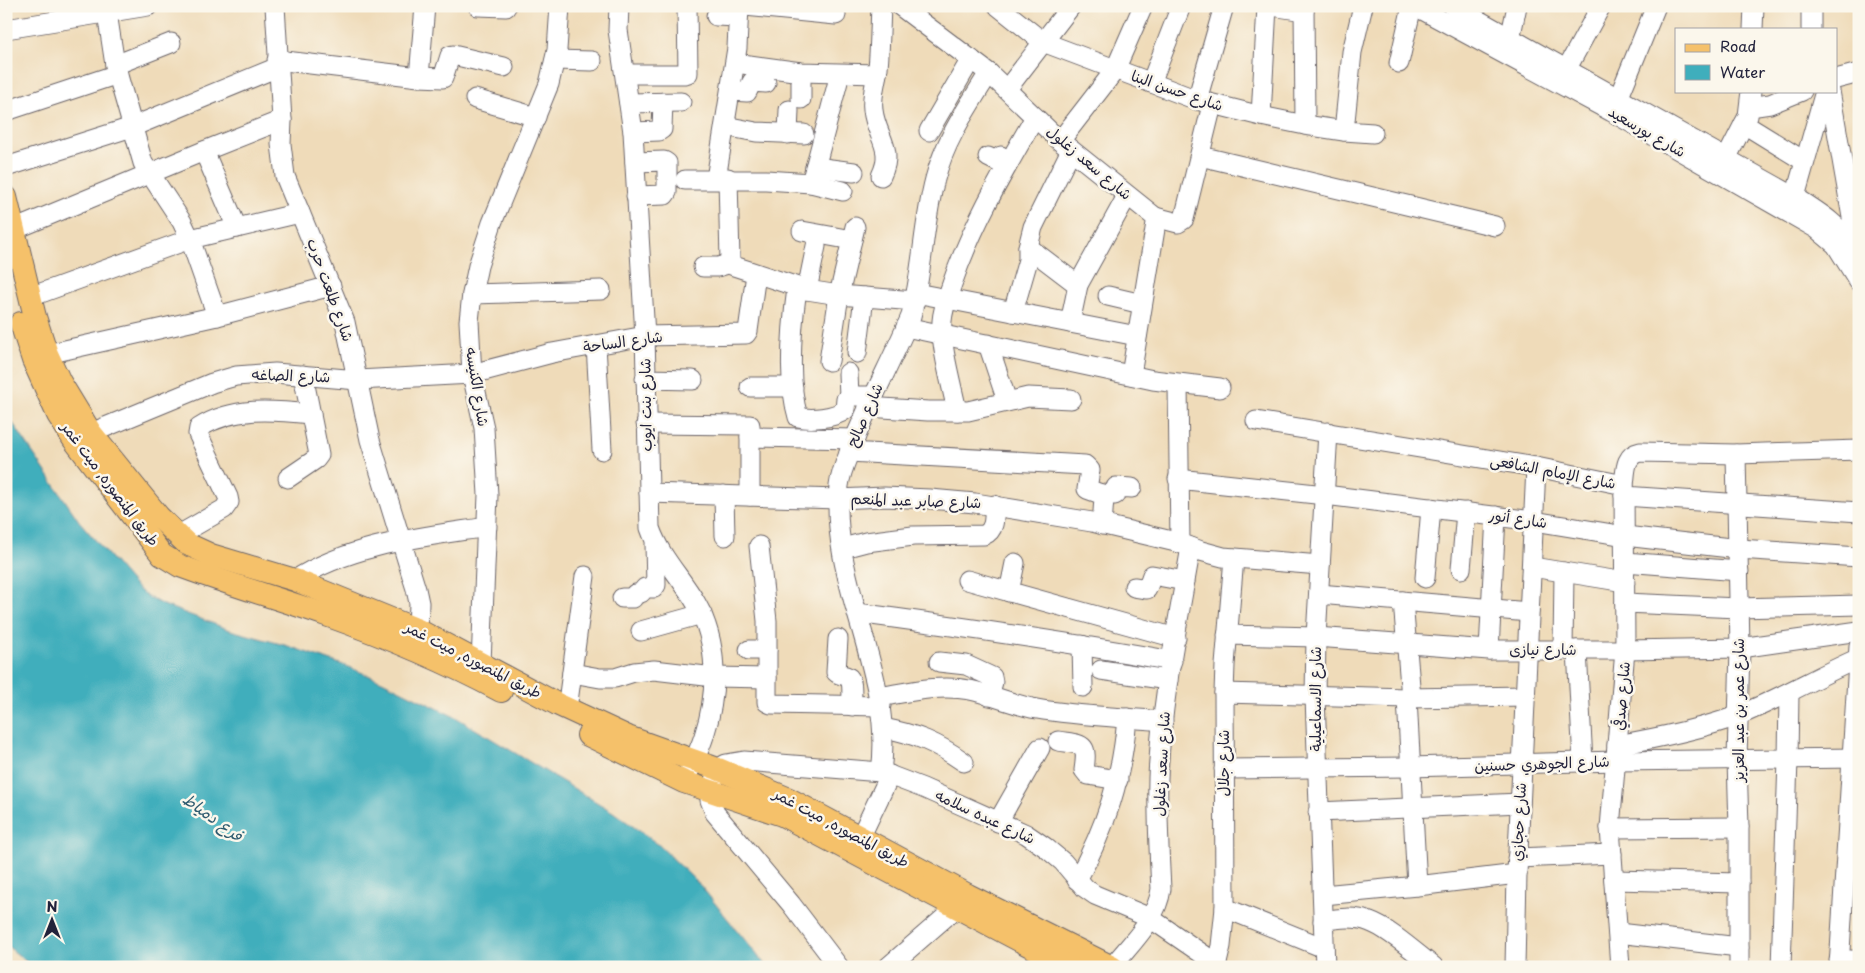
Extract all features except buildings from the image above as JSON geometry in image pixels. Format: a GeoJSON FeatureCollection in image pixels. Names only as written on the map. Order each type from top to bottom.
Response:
{"type":"FeatureCollection","features":[{"type":"Feature","properties":{"kind":"main road","name":"طريق المنصوره, ميت غمر"},"geometry":{"type":"LineString","coordinates":[[6,197],[10,231],[30,297],[48,354],[65,390],[92,433],[159,517],[177,536],[194,549],[295,580],[418,630],[567,709],[628,737],[693,762],[718,769],[788,799],[1112,967]]}},
{"type":"Feature","properties":{"kind":"main road","name":"طريق المنصوره, ميت غمر"},"geometry":{"type":"LineString","coordinates":[[6,264],[26,341],[44,388],[58,415],[74,440],[162,555],[180,566],[326,615],[421,653],[483,681],[562,723],[684,782],[782,815],[1070,967]]}},
{"type":"Feature","properties":{"kind":"street"},"geometry":{"type":"LineString","coordinates":[[6,29],[42,15],[148,6]]}},
{"type":"Feature","properties":{"kind":"street","name":"شارع طلعت حرب"},"geometry":{"type":"LineString","coordinates":[[276,6],[282,120],[281,144],[285,176],[345,322],[370,440],[418,602],[418,630]]}},
{"type":"Feature","properties":{"kind":"street"},"geometry":{"type":"LineString","coordinates":[[419,77],[425,6]]}},
{"type":"Feature","properties":{"kind":"street"},"geometry":{"type":"LineString","coordinates":[[478,6],[506,7]]}},
{"type":"Feature","properties":{"kind":"street","name":"شارع الكنيسه"},"geometry":{"type":"LineString","coordinates":[[481,663],[488,495],[484,428],[472,374],[469,321],[472,294],[478,266],[492,223],[549,84],[555,60],[560,6]]}},
{"type":"Feature","properties":{"kind":"street","name":"شارع بنت ايوب"},"geometry":{"type":"LineString","coordinates":[[619,6],[618,30],[633,132],[635,162],[645,336],[650,528],[655,542],[696,602],[702,614],[708,627],[714,659],[709,720],[684,782]]}},
{"type":"Feature","properties":{"kind":"street"},"geometry":{"type":"LineString","coordinates":[[625,74],[688,73],[686,6]]}},
{"type":"Feature","properties":{"kind":"street"},"geometry":{"type":"LineString","coordinates":[[881,6],[873,108],[874,120],[887,152],[887,161],[881,176]]}},
{"type":"Feature","properties":{"kind":"street","name":"شارع سعد زغلول"},"geometry":{"type":"LineString","coordinates":[[900,6],[971,59],[1007,89],[1066,145],[1155,217]]}},
{"type":"Feature","properties":{"kind":"street","name":"شارع حسن البنا"},"geometry":{"type":"LineString","coordinates":[[998,6],[1043,42],[1114,70],[1205,102],[1305,125],[1373,133]]}},
{"type":"Feature","properties":{"kind":"street"},"geometry":{"type":"LineString","coordinates":[[1007,89],[1071,6]]}},
{"type":"Feature","properties":{"kind":"street"},"geometry":{"type":"LineString","coordinates":[[1013,312],[1028,260],[1028,247],[1033,227],[1066,145],[1114,70],[1143,6]]}},
{"type":"Feature","properties":{"kind":"street"},"geometry":{"type":"LineString","coordinates":[[1151,83],[1181,6]]}},
{"type":"Feature","properties":{"kind":"street"},"geometry":{"type":"LineString","coordinates":[[1130,375],[1156,223],[1155,217],[1178,223],[1184,219],[1200,156],[1205,102],[1224,6]]}},
{"type":"Feature","properties":{"kind":"street"},"geometry":{"type":"LineString","coordinates":[[1261,116],[1267,6]]}},
{"type":"Feature","properties":{"kind":"street"},"geometry":{"type":"LineString","coordinates":[[1272,6],[1304,9],[1305,125]]}},
{"type":"Feature","properties":{"kind":"street"},"geometry":{"type":"LineString","coordinates":[[1344,131],[1352,52],[1362,6]]}},
{"type":"Feature","properties":{"kind":"street"},"geometry":{"type":"LineString","coordinates":[[1399,63],[1414,6]]}},
{"type":"Feature","properties":{"kind":"street","name":"شارع بورسعيد"},"geometry":{"type":"LineString","coordinates":[[1414,6],[1726,159],[1795,197],[1840,224],[1859,253]]}},
{"type":"Feature","properties":{"kind":"street"},"geometry":{"type":"LineString","coordinates":[[1510,38],[1518,6]]}},
{"type":"Feature","properties":{"kind":"street"},"geometry":{"type":"LineString","coordinates":[[1566,70],[1601,6]]}},
{"type":"Feature","properties":{"kind":"street"},"geometry":{"type":"LineString","coordinates":[[1615,105],[1656,6]]}},
{"type":"Feature","properties":{"kind":"street"},"geometry":{"type":"LineString","coordinates":[[1753,28],[1754,6]]}},
{"type":"Feature","properties":{"kind":"street"},"geometry":{"type":"LineString","coordinates":[[1811,6],[1811,28]]}},
{"type":"Feature","properties":{"kind":"street","name":"شارع بورسعيد"},"geometry":{"type":"LineString","coordinates":[[1462,9],[1566,70],[1615,105],[1840,224]]}},
{"type":"Feature","properties":{"kind":"street"},"geometry":{"type":"LineString","coordinates":[[107,10],[116,70],[143,163],[182,222],[190,239],[217,316]]}},
{"type":"Feature","properties":{"kind":"street"},"geometry":{"type":"LineString","coordinates":[[716,16],[741,10],[836,15]]}},
{"type":"Feature","properties":{"kind":"street"},"geometry":{"type":"LineString","coordinates":[[731,263],[722,179],[725,126],[741,10]]}},
{"type":"Feature","properties":{"kind":"street"},"geometry":{"type":"LineString","coordinates":[[6,111],[116,70],[171,44]]}},
{"type":"Feature","properties":{"kind":"street"},"geometry":{"type":"LineString","coordinates":[[6,167],[132,127],[278,64],[443,78],[450,56],[453,55],[504,67]]}},
{"type":"Feature","properties":{"kind":"street"},"geometry":{"type":"LineString","coordinates":[[929,131],[935,109],[971,59]]}},
{"type":"Feature","properties":{"kind":"street"},"geometry":{"type":"LineString","coordinates":[[555,60],[592,61]]}},
{"type":"Feature","properties":{"kind":"street"},"geometry":{"type":"LineString","coordinates":[[735,63],[802,72],[877,74]]}},
{"type":"Feature","properties":{"kind":"street"},"geometry":{"type":"LineString","coordinates":[[725,126],[756,132],[796,134],[795,105],[802,72]]}},
{"type":"Feature","properties":{"kind":"street"},"geometry":{"type":"LineString","coordinates":[[1838,78],[1859,73]]}},
{"type":"Feature","properties":{"kind":"street"},"geometry":{"type":"LineString","coordinates":[[813,175],[840,74]]}},
{"type":"Feature","properties":{"kind":"street","name":"شارع صالح"},"geometry":{"type":"LineString","coordinates":[[860,838],[885,774],[883,728],[880,702],[857,613],[843,548],[838,498],[842,470],[870,402],[906,327],[916,297],[929,205],[943,154],[954,129],[989,74]]}},
{"type":"Feature","properties":{"kind":"street"},"geometry":{"type":"LineString","coordinates":[[731,91],[747,92],[752,82],[766,83]]}},
{"type":"Feature","properties":{"kind":"street"},"geometry":{"type":"LineString","coordinates":[[1749,107],[1770,104],[1800,92]]}},
{"type":"Feature","properties":{"kind":"street"},"geometry":{"type":"LineString","coordinates":[[1795,197],[1825,92]]}},
{"type":"Feature","properties":{"kind":"street"},"geometry":{"type":"LineString","coordinates":[[1830,92],[1840,224]]}},
{"type":"Feature","properties":{"kind":"street"},"geometry":{"type":"LineString","coordinates":[[475,99],[536,117]]}},
{"type":"Feature","properties":{"kind":"street"},"geometry":{"type":"LineString","coordinates":[[629,103],[672,102],[662,129],[659,131],[633,132]]}},
{"type":"Feature","properties":{"kind":"street"},"geometry":{"type":"LineString","coordinates":[[1726,159],[1749,107]]}},
{"type":"Feature","properties":{"kind":"street"},"geometry":{"type":"LineString","coordinates":[[1749,107],[1804,161]]}},
{"type":"Feature","properties":{"kind":"street"},"geometry":{"type":"LineString","coordinates":[[957,411],[942,334],[943,310],[978,208],[1009,162],[1035,117]]}},
{"type":"Feature","properties":{"kind":"street"},"geometry":{"type":"LineString","coordinates":[[10,231],[282,120]]}},
{"type":"Feature","properties":{"kind":"street"},"geometry":{"type":"LineString","coordinates":[[204,151],[237,228]]}},
{"type":"Feature","properties":{"kind":"street"},"geometry":{"type":"LineString","coordinates":[[988,157],[996,161],[1001,156],[1009,162]]}},
{"type":"Feature","properties":{"kind":"street"},"geometry":{"type":"LineString","coordinates":[[1200,156],[1495,226]]}},
{"type":"Feature","properties":{"kind":"street"},"geometry":{"type":"LineString","coordinates":[[635,162],[665,161],[667,172],[666,195],[636,196]]}},
{"type":"Feature","properties":{"kind":"street"},"geometry":{"type":"LineString","coordinates":[[685,180],[854,172]]}},
{"type":"Feature","properties":{"kind":"street"},"geometry":{"type":"LineString","coordinates":[[813,175],[843,191]]}},
{"type":"Feature","properties":{"kind":"street"},"geometry":{"type":"LineString","coordinates":[[1070,323],[1078,284],[1127,196]]}},
{"type":"Feature","properties":{"kind":"street"},"geometry":{"type":"LineString","coordinates":[[30,297],[190,239],[300,213]]}},
{"type":"Feature","properties":{"kind":"street","name":"شارع بورسعيد"},"geometry":{"type":"LineString","coordinates":[[1840,224],[1836,246],[1859,282]]}},
{"type":"Feature","properties":{"kind":"street"},"geometry":{"type":"LineString","coordinates":[[802,231],[854,234],[839,295],[842,331],[829,361]]}},
{"type":"Feature","properties":{"kind":"street"},"geometry":{"type":"LineString","coordinates":[[816,246],[802,289],[792,337],[793,387],[798,417],[817,418],[840,413],[845,410],[848,396],[848,373]]}},
{"type":"Feature","properties":{"kind":"street"},"geometry":{"type":"LineString","coordinates":[[1028,247],[1078,284]]}},
{"type":"Feature","properties":{"kind":"street"},"geometry":{"type":"LineString","coordinates":[[703,268],[718,267],[731,263],[756,274],[802,289],[864,297],[947,299],[1137,336]]}},
{"type":"Feature","properties":{"kind":"street","name":"شارع الساحة"},"geometry":{"type":"LineString","coordinates":[[472,374],[552,353],[645,336],[746,333],[756,274]]}},
{"type":"Feature","properties":{"kind":"street"},"geometry":{"type":"LineString","coordinates":[[48,354],[217,316],[331,286]]}},
{"type":"Feature","properties":{"kind":"street"},"geometry":{"type":"LineString","coordinates":[[472,294],[601,290]]}},
{"type":"Feature","properties":{"kind":"street"},"geometry":{"type":"LineString","coordinates":[[1108,296],[1142,304]]}},
{"type":"Feature","properties":{"kind":"street"},"geometry":{"type":"LineString","coordinates":[[857,353],[864,297]]}},
{"type":"Feature","properties":{"kind":"street"},"geometry":{"type":"LineString","coordinates":[[906,327],[1130,375],[1178,384],[1220,388]]}},
{"type":"Feature","properties":{"kind":"street"},"geometry":{"type":"LineString","coordinates":[[988,344],[1007,401]]}},
{"type":"Feature","properties":{"kind":"street"},"geometry":{"type":"LineString","coordinates":[[596,345],[602,450]]}},
{"type":"Feature","properties":{"kind":"street","name":"شارع الصاغه"},"geometry":{"type":"LineString","coordinates":[[92,433],[212,383],[236,376],[275,373],[358,380],[472,374]]}},
{"type":"Feature","properties":{"kind":"street"},"geometry":{"type":"LineString","coordinates":[[288,478],[319,455],[303,375]]}},
{"type":"Feature","properties":{"kind":"street"},"geometry":{"type":"LineString","coordinates":[[646,379],[693,380]]}},
{"type":"Feature","properties":{"kind":"street","name":"شارع سعد زغلول"},"geometry":{"type":"LineString","coordinates":[[1112,967],[1150,918],[1160,899],[1158,806],[1160,749],[1168,680],[1185,581],[1186,545],[1178,479],[1178,384]]}},
{"type":"Feature","properties":{"kind":"street"},"geometry":{"type":"LineString","coordinates":[[750,387],[793,387]]}},
{"type":"Feature","properties":{"kind":"street"},"geometry":{"type":"LineString","coordinates":[[848,396],[870,402],[928,411],[968,411],[1007,401],[1028,398],[1071,399]]}},
{"type":"Feature","properties":{"kind":"street"},"geometry":{"type":"LineString","coordinates":[[177,536],[228,505],[228,497],[198,434],[199,428],[224,417],[246,411],[268,410],[311,414]]}},
{"type":"Feature","properties":{"kind":"street","name":"شارع الإمام الشافعى"},"geometry":{"type":"LineString","coordinates":[[1256,421],[1536,467],[1624,491],[1627,462],[1636,453],[1736,454],[1859,450]]}},
{"type":"Feature","properties":{"kind":"street"},"geometry":{"type":"LineString","coordinates":[[646,424],[750,431],[852,446],[1085,465],[1090,470],[1087,489],[1101,494],[1114,495],[1116,487],[1132,488]]}},
{"type":"Feature","properties":{"kind":"street"},"geometry":{"type":"LineString","coordinates":[[750,431],[750,496]]}},
{"type":"Feature","properties":{"kind":"street","name":"شارع الاسماعيلية"},"geometry":{"type":"LineString","coordinates":[[1325,967],[1315,696],[1316,637],[1328,432]]}},
{"type":"Feature","properties":{"kind":"street","name":"شارع عمر بن عبد العزيز"},"geometry":{"type":"LineString","coordinates":[[1736,454],[1740,648],[1737,760],[1739,967]]}},
{"type":"Feature","properties":{"kind":"street","name":"شارع حجازي"},"geometry":{"type":"LineString","coordinates":[[1515,967],[1517,866],[1536,467]]}},
{"type":"Feature","properties":{"kind":"street","name":"شارع أنور"},"geometry":{"type":"LineString","coordinates":[[1178,479],[1466,512],[1625,536],[1739,549],[1859,557]]}},
{"type":"Feature","properties":{"kind":"street"},"geometry":{"type":"LineString","coordinates":[[1624,491],[1737,504],[1859,512]]}},
{"type":"Feature","properties":{"kind":"street","name":"شارع صدقي"},"geometry":{"type":"LineString","coordinates":[[1620,967],[1610,828],[1625,650],[1624,491]]}},
{"type":"Feature","properties":{"kind":"street","name":"شارع صابر عبد المنعم"},"geometry":{"type":"LineString","coordinates":[[649,493],[838,498],[930,498],[994,505],[1102,525],[1234,558],[1320,565]]}},
{"type":"Feature","properties":{"kind":"street"},"geometry":{"type":"LineString","coordinates":[[1101,494],[1104,500],[1102,525]]}},
{"type":"Feature","properties":{"kind":"street"},"geometry":{"type":"LineString","coordinates":[[724,495],[725,536]]}},
{"type":"Feature","properties":{"kind":"street"},"geometry":{"type":"LineString","coordinates":[[843,548],[866,542],[913,536],[988,534],[993,528],[994,505]]}},
{"type":"Feature","properties":{"kind":"street"},"geometry":{"type":"LineString","coordinates":[[1425,578],[1431,508]]}},
{"type":"Feature","properties":{"kind":"street"},"geometry":{"type":"LineString","coordinates":[[1461,569],[1466,512]]}},
{"type":"Feature","properties":{"kind":"street"},"geometry":{"type":"LineString","coordinates":[[1489,650],[1496,516]]}},
{"type":"Feature","properties":{"kind":"street"},"geometry":{"type":"LineString","coordinates":[[295,580],[331,560],[401,540],[487,527]]}},
{"type":"Feature","properties":{"kind":"street"},"geometry":{"type":"LineString","coordinates":[[622,598],[633,598],[645,588],[656,586],[655,542]]}},
{"type":"Feature","properties":{"kind":"street"},"geometry":{"type":"LineString","coordinates":[[759,546],[765,593],[758,650],[767,678],[767,702],[771,704],[852,706],[880,702],[935,687],[954,687],[972,690],[1027,707],[1053,712],[1163,721]]}},
{"type":"Feature","properties":{"kind":"street","name":"شارع جلال"},"geometry":{"type":"LineString","coordinates":[[1216,966],[1221,946],[1225,908],[1224,693],[1234,558]]}},
{"type":"Feature","properties":{"kind":"street"},"geometry":{"type":"LineString","coordinates":[[1625,562],[1739,571]]}},
{"type":"Feature","properties":{"kind":"street"},"geometry":{"type":"LineString","coordinates":[[1009,592],[1015,564]]}},
{"type":"Feature","properties":{"kind":"street"},"geometry":{"type":"LineString","coordinates":[[1532,566],[1625,582]]}},
{"type":"Feature","properties":{"kind":"street"},"geometry":{"type":"LineString","coordinates":[[1564,572],[1570,650],[1583,762]]}},
{"type":"Feature","properties":{"kind":"street"},"geometry":{"type":"LineString","coordinates":[[1134,587],[1147,589],[1152,575],[1185,581]]}},
{"type":"Feature","properties":{"kind":"street"},"geometry":{"type":"LineString","coordinates":[[567,709],[585,576]]}},
{"type":"Feature","properties":{"kind":"street"},"geometry":{"type":"LineString","coordinates":[[967,580],[1176,638]]}},
{"type":"Feature","properties":{"kind":"street"},"geometry":{"type":"LineString","coordinates":[[1319,594],[1530,612]]}},
{"type":"Feature","properties":{"kind":"street"},"geometry":{"type":"LineString","coordinates":[[1403,601],[1417,886]]}},
{"type":"Feature","properties":{"kind":"street"},"geometry":{"type":"LineString","coordinates":[[1625,603],[1738,608],[1859,605]]}},
{"type":"Feature","properties":{"kind":"street"},"geometry":{"type":"LineString","coordinates":[[857,613],[1082,644],[1172,661]]}},
{"type":"Feature","properties":{"kind":"street"},"geometry":{"type":"LineString","coordinates":[[641,631],[702,614]]}},
{"type":"Feature","properties":{"kind":"street","name":"شارع نيازى"},"geometry":{"type":"LineString","coordinates":[[1227,635],[1316,637],[1489,650],[1625,650],[1740,648],[1859,631]]}},
{"type":"Feature","properties":{"kind":"street"},"geometry":{"type":"LineString","coordinates":[[838,639],[836,672],[848,677],[850,680],[852,706]]}},
{"type":"Feature","properties":{"kind":"street"},"geometry":{"type":"LineString","coordinates":[[1082,644],[1083,687]]}},
{"type":"Feature","properties":{"kind":"street"},"geometry":{"type":"LineString","coordinates":[[1617,753],[1657,738],[1710,725],[1739,715],[1789,693],[1858,654]]}},
{"type":"Feature","properties":{"kind":"street"},"geometry":{"type":"LineString","coordinates":[[1858,654],[1851,890],[1839,964],[1859,960]]}},
{"type":"Feature","properties":{"kind":"street"},"geometry":{"type":"LineString","coordinates":[[939,662],[966,665],[992,677],[993,682],[990,696]]}},
{"type":"Feature","properties":{"kind":"street"},"geometry":{"type":"LineString","coordinates":[[572,673],[586,677],[615,678],[634,672],[654,670],[714,677],[767,678]]}},
{"type":"Feature","properties":{"kind":"street"},"geometry":{"type":"LineString","coordinates":[[1101,670],[1168,680]]}},
{"type":"Feature","properties":{"kind":"street"},"geometry":{"type":"LineString","coordinates":[[1224,693],[1409,698],[1526,696]]}},
{"type":"Feature","properties":{"kind":"street"},"geometry":{"type":"LineString","coordinates":[[1781,967],[1789,693]]}},
{"type":"Feature","properties":{"kind":"street"},"geometry":{"type":"LineString","coordinates":[[1077,880],[1101,831],[1118,780],[1126,718]]}},
{"type":"Feature","properties":{"kind":"street"},"geometry":{"type":"LineString","coordinates":[[883,728],[905,732],[926,739],[946,749],[964,762]]}},
{"type":"Feature","properties":{"kind":"street"},"geometry":{"type":"LineString","coordinates":[[1058,742],[1079,744],[1084,748],[1086,755],[1084,770],[1088,775],[1118,780]]}},
{"type":"Feature","properties":{"kind":"street"},"geometry":{"type":"LineString","coordinates":[[998,822],[1040,748]]}},
{"type":"Feature","properties":{"kind":"street","name":"شارع الجوهري حسنين"},"geometry":{"type":"LineString","coordinates":[[1224,768],[1410,767],[1583,762],[1617,753],[1737,760],[1855,758]]}},
{"type":"Feature","properties":{"kind":"street","name":"شارع عبده سلامه"},"geometry":{"type":"LineString","coordinates":[[718,769],[726,764],[744,761],[885,774],[1026,834],[1063,862],[1077,880],[1095,895],[1150,918],[1216,966]]}},
{"type":"Feature","properties":{"kind":"street"},"geometry":{"type":"LineString","coordinates":[[718,769],[710,792],[710,800],[715,813],[791,904],[838,967]]}},
{"type":"Feature","properties":{"kind":"street"},"geometry":{"type":"LineString","coordinates":[[1318,812],[1520,804]]}},
{"type":"Feature","properties":{"kind":"street"},"geometry":{"type":"LineString","coordinates":[[1610,828],[1739,827]]}},
{"type":"Feature","properties":{"kind":"street"},"geometry":{"type":"LineString","coordinates":[[1323,894],[1417,886],[1517,866],[1612,854]]}},
{"type":"Feature","properties":{"kind":"street"},"geometry":{"type":"LineString","coordinates":[[1614,880],[1739,883]]}},
{"type":"Feature","properties":{"kind":"street"},"geometry":{"type":"LineString","coordinates":[[888,967],[958,907]]}},
{"type":"Feature","properties":{"kind":"street"},"geometry":{"type":"LineString","coordinates":[[1225,908],[1324,948]]}},
{"type":"Feature","properties":{"kind":"street"},"geometry":{"type":"LineString","coordinates":[[1323,921],[1341,918],[1370,922],[1380,927],[1434,967]]}},
{"type":"Feature","properties":{"kind":"street"},"geometry":{"type":"LineString","coordinates":[[1618,933],[1739,947]]}},
{"type":"Feature","properties":{"kind":"water","name":"فرع دمياط"},"geometry":{"type":"Polygon","coordinates":[[[6,413],[79,521],[134,585],[145,595],[161,604],[230,630],[288,646],[346,666],[382,681],[457,718],[613,812],[659,845],[700,885],[767,967],[33,967],[6,945],[6,413]]]}}]}
